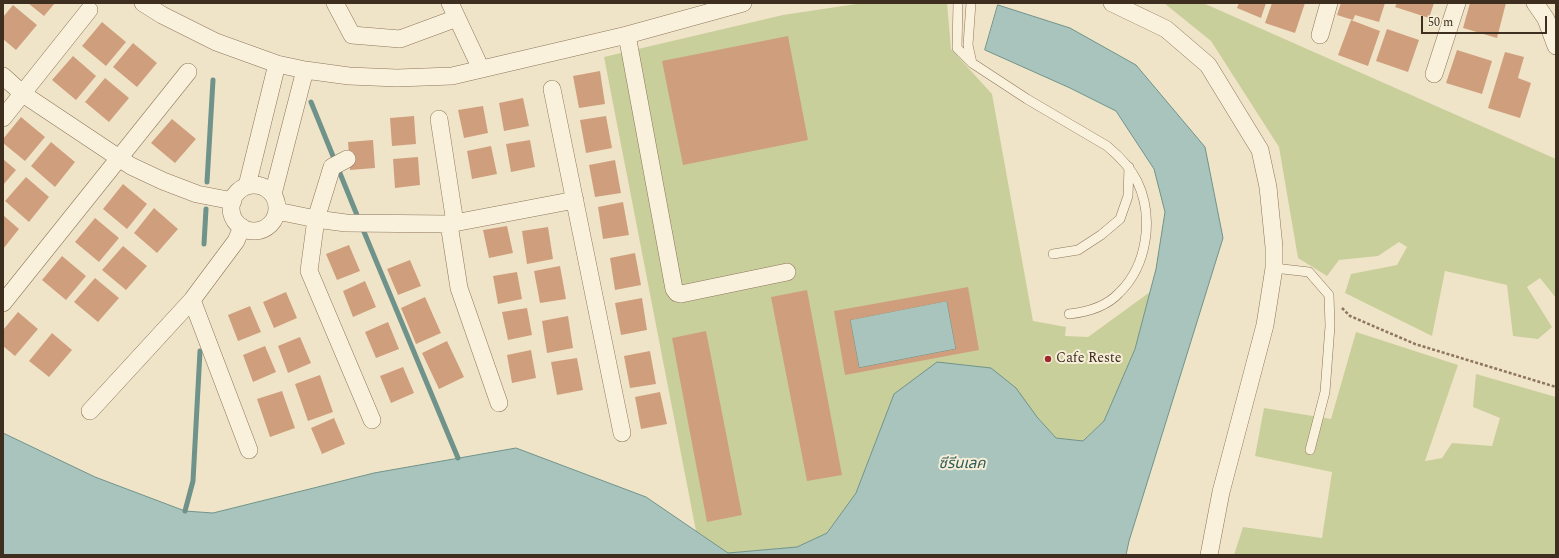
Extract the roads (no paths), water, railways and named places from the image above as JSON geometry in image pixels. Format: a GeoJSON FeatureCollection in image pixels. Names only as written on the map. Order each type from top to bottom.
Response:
{"type":"FeatureCollection","features":[{"type":"Feature","properties":{"kind":"street"},"geometry":{"type":"LineString","coordinates":[[336,3],[352,35],[400,39],[454,11],[481,69]]}},
{"type":"Feature","properties":{"kind":"street"},"geometry":{"type":"LineString","coordinates":[[152,5],[162,15],[216,42],[277,64],[305,70],[349,76],[397,78],[452,76],[627,35],[743,3]]}},
{"type":"Feature","properties":{"kind":"street"},"geometry":{"type":"LineString","coordinates":[[1112,3],[1166,30],[1208,65],[1260,150],[1268,187],[1274,247],[1274,268],[1265,325],[1221,492],[1209,555]]}},
{"type":"Feature","properties":{"kind":"street"},"geometry":{"type":"LineString","coordinates":[[1320,35],[1329,3]]}},
{"type":"Feature","properties":{"kind":"street"},"geometry":{"type":"LineString","coordinates":[[1434,74],[1457,3]]}},
{"type":"Feature","properties":{"kind":"street"},"geometry":{"type":"LineString","coordinates":[[1535,3],[1551,16],[1556,46]]}},
{"type":"Feature","properties":{"kind":"street"},"geometry":{"type":"LineString","coordinates":[[3,118],[89,10]]}},
{"type":"Feature","properties":{"kind":"street"},"geometry":{"type":"LineString","coordinates":[[627,35],[674,289],[677,293],[681,294],[787,272]]}},
{"type":"Feature","properties":{"kind":"street"},"geometry":{"type":"LineString","coordinates":[[248,186],[277,64]]}},
{"type":"Feature","properties":{"kind":"street"},"geometry":{"type":"LineString","coordinates":[[273,194],[305,70]]}},
{"type":"Feature","properties":{"kind":"street"},"geometry":{"type":"LineString","coordinates":[[3,303],[188,72]]}},
{"type":"Feature","properties":{"kind":"street"},"geometry":{"type":"LineString","coordinates":[[3,76],[23,94],[131,166],[163,181],[197,194],[233,201]]}},
{"type":"Feature","properties":{"kind":"street"},"geometry":{"type":"LineString","coordinates":[[552,89],[622,432]]}},
{"type":"Feature","properties":{"kind":"street"},"geometry":{"type":"LineString","coordinates":[[439,119],[459,288],[499,403]]}},
{"type":"Feature","properties":{"kind":"street"},"geometry":{"type":"LineString","coordinates":[[340,163],[316,219],[309,271],[372,420]]}},
{"type":"Feature","properties":{"kind":"street"},"geometry":{"type":"LineString","coordinates":[[248,186],[262,186],[273,194],[276,200],[277,211],[274,219],[270,225],[264,229],[256,231],[242,227],[236,222],[233,215],[232,208],[236,194],[241,189],[248,186]]}},
{"type":"Feature","properties":{"kind":"street"},"geometry":{"type":"LineString","coordinates":[[277,211],[316,219],[361,223],[452,223],[575,200]]}},
{"type":"Feature","properties":{"kind":"street"},"geometry":{"type":"LineString","coordinates":[[90,411],[194,297],[236,241],[242,227]]}},
{"type":"Feature","properties":{"kind":"street"},"geometry":{"type":"LineString","coordinates":[[194,297],[249,450]]}},
{"type":"Feature","properties":{"kind":"lane"},"geometry":{"type":"LineString","coordinates":[[958,3],[957,48],[972,63],[1027,99],[1107,146],[1129,167],[1137,181],[1143,197],[1147,229],[1140,258],[1128,282],[1119,293],[1108,302],[1083,313],[1070,314]]}},
{"type":"Feature","properties":{"kind":"lane"},"geometry":{"type":"LineString","coordinates":[[971,3],[968,45],[972,63]]}},
{"type":"Feature","properties":{"kind":"lane"},"geometry":{"type":"LineString","coordinates":[[1053,254],[1078,250],[1101,235],[1120,219],[1128,196],[1129,167]]}},
{"type":"Feature","properties":{"kind":"lane"},"geometry":{"type":"LineString","coordinates":[[1274,268],[1308,272],[1329,295],[1330,326],[1325,392],[1310,450]]}},
{"type":"Feature","properties":{"kind":"water","name":"ซีรีนเลค"},"geometry":{"type":"Polygon","coordinates":[[[998,5],[1070,28],[1136,65],[1205,147],[1223,238],[1129,541],[1126,555],[3,555],[3,433],[95,477],[185,511],[213,513],[374,473],[516,448],[646,497],[728,553],[797,547],[827,533],[856,493],[894,394],[937,362],[991,368],[1016,388],[1037,417],[1056,438],[1083,441],[1104,421],[1135,349],[1156,269],[1165,212],[1154,169],[1116,111],[1070,88],[985,50],[998,5]]]}},
{"type":"Feature","properties":{"kind":"water"},"geometry":{"type":"Polygon","coordinates":[[[947,301],[956,349],[859,368],[850,320],[947,301]]]}},
{"type":"Feature","properties":{"kind":"waterway"},"geometry":{"type":"LineString","coordinates":[[207,182],[213,80]]}},
{"type":"Feature","properties":{"kind":"waterway"},"geometry":{"type":"LineString","coordinates":[[311,102],[359,220]]}},
{"type":"Feature","properties":{"kind":"waterway"},"geometry":{"type":"LineString","coordinates":[[204,244],[206,209]]}},
{"type":"Feature","properties":{"kind":"waterway"},"geometry":{"type":"LineString","coordinates":[[362,227],[458,458]]}},
{"type":"Feature","properties":{"kind":"waterway"},"geometry":{"type":"LineString","coordinates":[[185,511],[193,481],[200,351]]}},
{"type":"Feature","properties":{"kind":"place","name":"Cafe Reste"},"geometry":{"type":"Point","coordinates":[1048,359]}}]}
